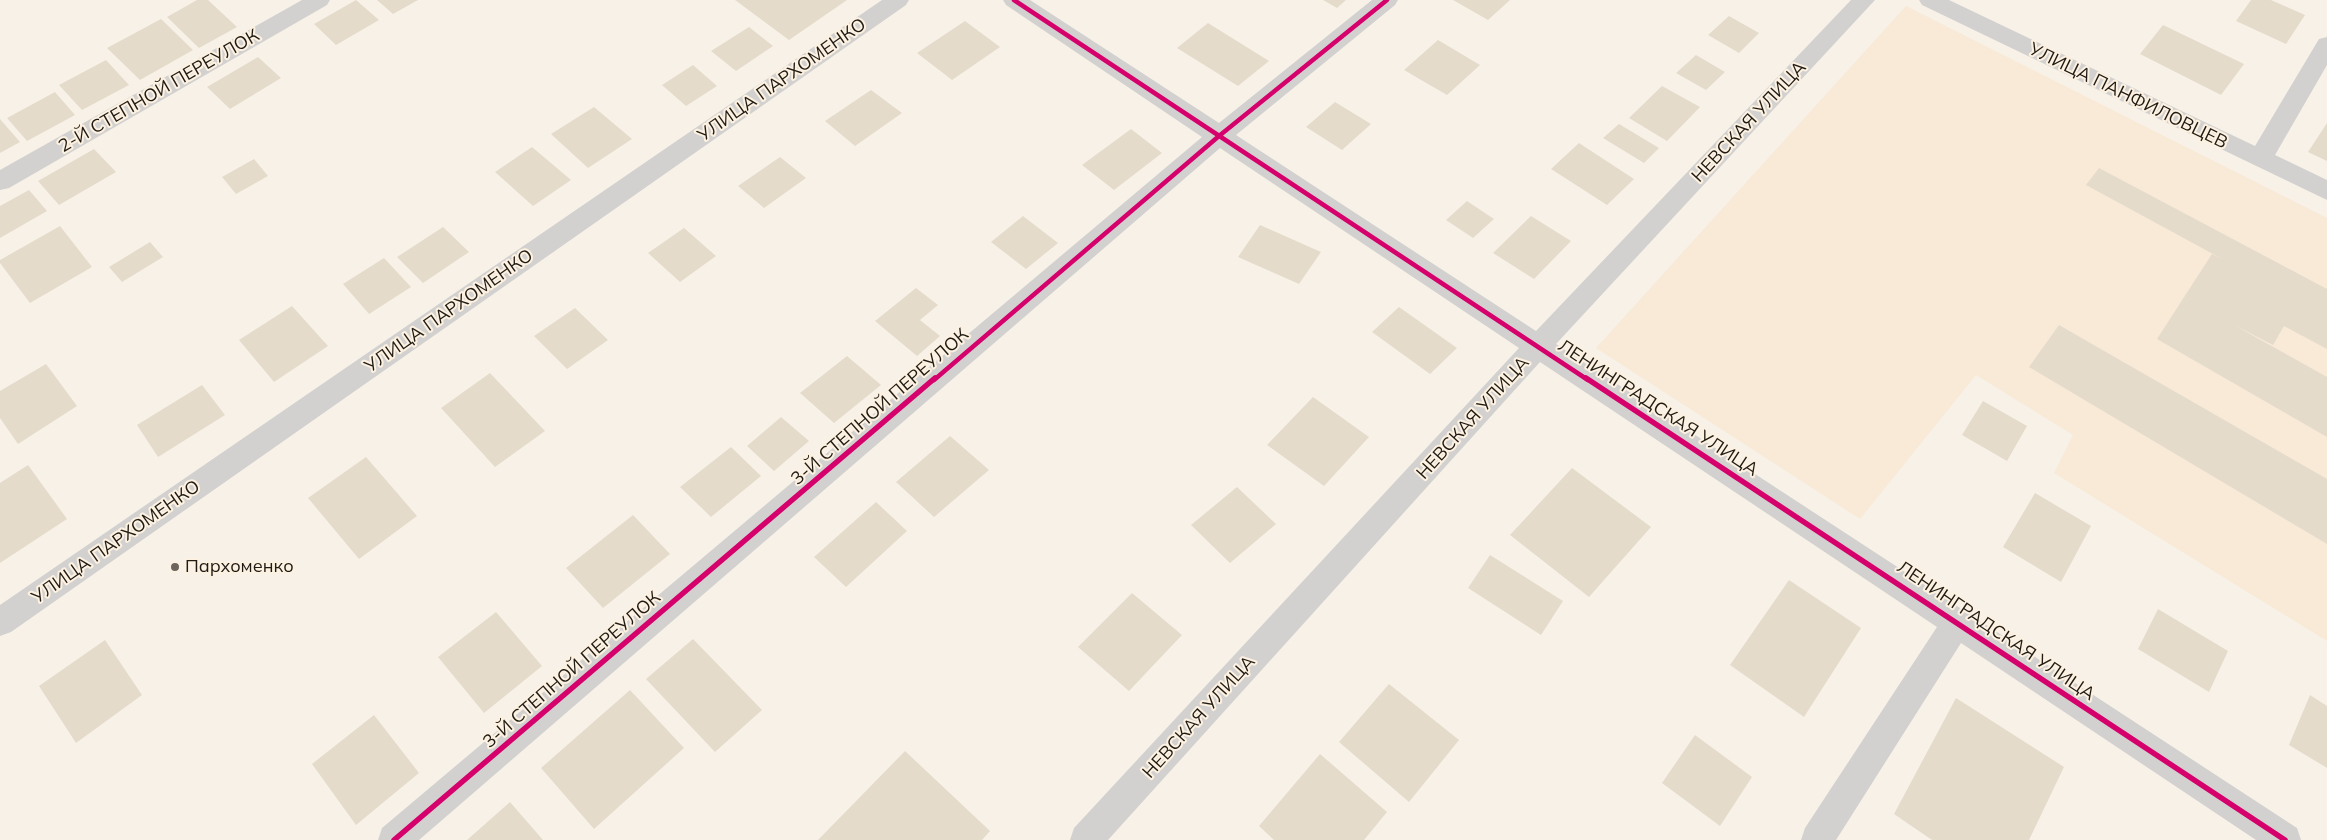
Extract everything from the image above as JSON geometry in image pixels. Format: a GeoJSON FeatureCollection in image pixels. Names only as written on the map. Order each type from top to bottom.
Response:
{"type":"FeatureCollection","features":[{"type":"Feature","properties":{"kind":"street","name":"2-Й СТЕПНОЙ ПЕРЕУЛОК"},"geometry":{"type":"LineString","coordinates":[[0,181],[319,0]]}},
{"type":"Feature","properties":{"kind":"street","name":"УЛИЦА ПАРХОМЕНКО"},"geometry":{"type":"LineString","coordinates":[[0,622],[898,0]]}},
{"type":"Feature","properties":{"kind":"street","name":"ЛЕНИНГРАДСКАЯ УЛИЦА"},"geometry":{"type":"LineString","coordinates":[[1014,0],[1958,622],[2285,840]]}},
{"type":"Feature","properties":{"kind":"street","name":"3-Й СТЕПНОЙ ПЕРЕУЛОК"},"geometry":{"type":"LineString","coordinates":[[394,840],[1219,136],[1387,0]]}},
{"type":"Feature","properties":{"kind":"street","name":"НЕВСКАЯ УЛИЦА"},"geometry":{"type":"LineString","coordinates":[[1086,840],[1538,346],[1864,0]]}},
{"type":"Feature","properties":{"kind":"street","name":"УЛИЦА ПАНФИЛОВЦЕВ"},"geometry":{"type":"LineString","coordinates":[[1930,0],[2327,192]]}},
{"type":"Feature","properties":{"kind":"street"},"geometry":{"type":"LineString","coordinates":[[2260,159],[2327,46]]}},
{"type":"Feature","properties":{"kind":"street"},"geometry":{"type":"LineString","coordinates":[[1817,840],[1958,622]]}},
{"type":"Feature","properties":{"kind":"shaded area"},"geometry":{"type":"Polygon","coordinates":[[[1906,6],[2327,218],[2327,641],[2054,473],[2073,435],[1976,375],[1860,519],[1596,348],[1906,6]]]}},
{"type":"Feature","properties":{"kind":"building"},"geometry":{"type":"Polygon","coordinates":[[[197,0],[208,0],[237,27],[199,48],[167,17],[197,0]]]}},
{"type":"Feature","properties":{"kind":"building"},"geometry":{"type":"Polygon","coordinates":[[[356,0],[379,20],[336,45],[314,24],[356,0]]]}},
{"type":"Feature","properties":{"kind":"building"},"geometry":{"type":"Polygon","coordinates":[[[377,0],[418,0],[393,14],[377,0]]]}},
{"type":"Feature","properties":{"kind":"building"},"geometry":{"type":"Polygon","coordinates":[[[735,0],[847,0],[789,40],[735,0]]]}},
{"type":"Feature","properties":{"kind":"building"},"geometry":{"type":"Polygon","coordinates":[[[1323,0],[1346,0],[1337,8],[1323,0]]]}},
{"type":"Feature","properties":{"kind":"building"},"geometry":{"type":"Polygon","coordinates":[[[1453,0],[1510,0],[1488,20],[1453,0]]]}},
{"type":"Feature","properties":{"kind":"building"},"geometry":{"type":"Polygon","coordinates":[[[2251,0],[2271,0],[2305,15],[2286,44],[2236,21],[2251,0]]]}},
{"type":"Feature","properties":{"kind":"building"},"geometry":{"type":"Polygon","coordinates":[[[1729,16],[1759,33],[1739,53],[1708,35],[1729,16]]]}},
{"type":"Feature","properties":{"kind":"building"},"geometry":{"type":"Polygon","coordinates":[[[161,19],[193,50],[140,80],[107,48],[161,19]]]}},
{"type":"Feature","properties":{"kind":"building"},"geometry":{"type":"Polygon","coordinates":[[[965,21],[1000,47],[952,80],[917,53],[965,21]]]}},
{"type":"Feature","properties":{"kind":"building"},"geometry":{"type":"Polygon","coordinates":[[[1208,23],[1269,61],[1238,86],[1177,48],[1208,23]]]}},
{"type":"Feature","properties":{"kind":"building"},"geometry":{"type":"Polygon","coordinates":[[[2163,25],[2244,64],[2221,95],[2140,54],[2163,25]]]}},
{"type":"Feature","properties":{"kind":"building"},"geometry":{"type":"Polygon","coordinates":[[[749,27],[773,46],[736,71],[711,51],[749,27]]]}},
{"type":"Feature","properties":{"kind":"building"},"geometry":{"type":"Polygon","coordinates":[[[1438,40],[1480,65],[1447,95],[1404,70],[1438,40]]]}},
{"type":"Feature","properties":{"kind":"building"},"geometry":{"type":"Polygon","coordinates":[[[1696,55],[1725,72],[1706,90],[1676,73],[1696,55]]]}},
{"type":"Feature","properties":{"kind":"building"},"geometry":{"type":"Polygon","coordinates":[[[258,57],[281,78],[230,109],[207,87],[258,57]]]}},
{"type":"Feature","properties":{"kind":"building"},"geometry":{"type":"Polygon","coordinates":[[[106,60],[129,85],[82,110],[59,85],[106,60]]]}},
{"type":"Feature","properties":{"kind":"building"},"geometry":{"type":"Polygon","coordinates":[[[693,65],[717,86],[686,106],[662,85],[693,65]]]}},
{"type":"Feature","properties":{"kind":"building"},"geometry":{"type":"Polygon","coordinates":[[[1662,86],[1700,107],[1667,141],[1629,118],[1662,86]]]}},
{"type":"Feature","properties":{"kind":"building"},"geometry":{"type":"Polygon","coordinates":[[[871,90],[902,113],[855,146],[825,121],[871,90]]]}},
{"type":"Feature","properties":{"kind":"building"},"geometry":{"type":"Polygon","coordinates":[[[55,92],[75,115],[27,141],[7,118],[55,92]]]}},
{"type":"Feature","properties":{"kind":"building"},"geometry":{"type":"Polygon","coordinates":[[[1335,102],[1371,124],[1342,150],[1306,127],[1335,102]]]}},
{"type":"Feature","properties":{"kind":"building"},"geometry":{"type":"Polygon","coordinates":[[[594,107],[632,139],[588,168],[551,134],[594,107]]]}},
{"type":"Feature","properties":{"kind":"building"},"geometry":{"type":"Polygon","coordinates":[[[0,119],[20,142],[0,153],[0,119]]]}},
{"type":"Feature","properties":{"kind":"building"},"geometry":{"type":"Polygon","coordinates":[[[2327,123],[2327,161],[2308,152],[2327,123]]]}},
{"type":"Feature","properties":{"kind":"building"},"geometry":{"type":"Polygon","coordinates":[[[1619,124],[1659,148],[1644,163],[1603,138],[1619,124]]]}},
{"type":"Feature","properties":{"kind":"building"},"geometry":{"type":"Polygon","coordinates":[[[1131,129],[1162,153],[1114,190],[1082,165],[1131,129]]]}},
{"type":"Feature","properties":{"kind":"building"},"geometry":{"type":"Polygon","coordinates":[[[1579,143],[1634,179],[1607,205],[1551,169],[1579,143]]]}},
{"type":"Feature","properties":{"kind":"building"},"geometry":{"type":"Polygon","coordinates":[[[532,147],[571,180],[533,206],[495,172],[532,147]]]}},
{"type":"Feature","properties":{"kind":"building"},"geometry":{"type":"Polygon","coordinates":[[[94,149],[116,172],[59,205],[38,181],[94,149]]]}},
{"type":"Feature","properties":{"kind":"building"},"geometry":{"type":"Polygon","coordinates":[[[780,157],[806,178],[764,208],[738,186],[780,157]]]}},
{"type":"Feature","properties":{"kind":"building"},"geometry":{"type":"Polygon","coordinates":[[[254,159],[268,176],[236,194],[222,177],[254,159]]]}},
{"type":"Feature","properties":{"kind":"building"},"geometry":{"type":"Polygon","coordinates":[[[2099,168],[2327,289],[2327,349],[2284,326],[2273,345],[2234,325],[2327,377],[2327,437],[2157,339],[2212,254],[2224,260],[2086,185],[2099,168]]]}},
{"type":"Feature","properties":{"kind":"building"},"geometry":{"type":"Polygon","coordinates":[[[29,190],[47,211],[0,238],[0,206],[29,190]]]}},
{"type":"Feature","properties":{"kind":"building"},"geometry":{"type":"Polygon","coordinates":[[[1467,201],[1494,219],[1473,238],[1446,220],[1467,201]]]}},
{"type":"Feature","properties":{"kind":"building"},"geometry":{"type":"Polygon","coordinates":[[[1023,216],[1058,243],[1026,269],[991,242],[1023,216]]]}},
{"type":"Feature","properties":{"kind":"building"},"geometry":{"type":"Polygon","coordinates":[[[1531,216],[1571,241],[1534,279],[1493,253],[1531,216]]]}},
{"type":"Feature","properties":{"kind":"building"},"geometry":{"type":"Polygon","coordinates":[[[1260,225],[1321,252],[1299,284],[1238,257],[1260,225]]]}},
{"type":"Feature","properties":{"kind":"building"},"geometry":{"type":"Polygon","coordinates":[[[60,226],[92,267],[30,303],[0,263],[0,260],[60,226]]]}},
{"type":"Feature","properties":{"kind":"building"},"geometry":{"type":"Polygon","coordinates":[[[443,227],[469,252],[423,283],[397,257],[443,227]]]}},
{"type":"Feature","properties":{"kind":"building"},"geometry":{"type":"Polygon","coordinates":[[[684,228],[716,256],[680,282],[648,253],[684,228]]]}},
{"type":"Feature","properties":{"kind":"building"},"geometry":{"type":"Polygon","coordinates":[[[150,242],[163,257],[122,282],[109,267],[150,242]]]}},
{"type":"Feature","properties":{"kind":"building"},"geometry":{"type":"Polygon","coordinates":[[[384,258],[411,287],[369,314],[343,284],[384,258]]]}},
{"type":"Feature","properties":{"kind":"building"},"geometry":{"type":"Polygon","coordinates":[[[916,288],[938,305],[920,320],[940,336],[917,356],[875,321],[916,288]]]}},
{"type":"Feature","properties":{"kind":"building"},"geometry":{"type":"Polygon","coordinates":[[[292,306],[328,346],[274,382],[239,340],[292,306]]]}},
{"type":"Feature","properties":{"kind":"building"},"geometry":{"type":"Polygon","coordinates":[[[1399,307],[1457,348],[1430,374],[1372,332],[1399,307]]]}},
{"type":"Feature","properties":{"kind":"building"},"geometry":{"type":"Polygon","coordinates":[[[575,308],[608,340],[567,369],[534,336],[575,308]]]}},
{"type":"Feature","properties":{"kind":"building"},"geometry":{"type":"Polygon","coordinates":[[[2059,325],[2327,479],[2327,544],[2029,367],[2059,325]]]}},
{"type":"Feature","properties":{"kind":"building"},"geometry":{"type":"Polygon","coordinates":[[[847,356],[881,385],[834,423],[800,393],[847,356]]]}},
{"type":"Feature","properties":{"kind":"building"},"geometry":{"type":"Polygon","coordinates":[[[46,364],[77,406],[18,444],[0,418],[0,391],[46,364]]]}},
{"type":"Feature","properties":{"kind":"building"},"geometry":{"type":"Polygon","coordinates":[[[490,373],[545,431],[495,467],[441,408],[490,373]]]}},
{"type":"Feature","properties":{"kind":"building"},"geometry":{"type":"Polygon","coordinates":[[[202,385],[225,415],[158,457],[137,425],[202,385]]]}},
{"type":"Feature","properties":{"kind":"building"},"geometry":{"type":"Polygon","coordinates":[[[1313,397],[1369,437],[1324,486],[1267,445],[1313,397]]]}},
{"type":"Feature","properties":{"kind":"building"},"geometry":{"type":"Polygon","coordinates":[[[1983,401],[2027,426],[2007,461],[1962,435],[1983,401]]]}},
{"type":"Feature","properties":{"kind":"building"},"geometry":{"type":"Polygon","coordinates":[[[781,417],[809,441],[774,471],[747,446],[781,417]]]}},
{"type":"Feature","properties":{"kind":"building"},"geometry":{"type":"Polygon","coordinates":[[[950,436],[989,470],[934,517],[896,482],[950,436]]]}},
{"type":"Feature","properties":{"kind":"building"},"geometry":{"type":"Polygon","coordinates":[[[731,447],[761,476],[711,517],[680,487],[731,447]]]}},
{"type":"Feature","properties":{"kind":"building"},"geometry":{"type":"Polygon","coordinates":[[[366,457],[417,516],[359,559],[308,498],[366,457]]]}},
{"type":"Feature","properties":{"kind":"building"},"geometry":{"type":"Polygon","coordinates":[[[28,465],[67,519],[0,563],[0,483],[28,465]]]}},
{"type":"Feature","properties":{"kind":"building"},"geometry":{"type":"Polygon","coordinates":[[[1572,468],[1651,527],[1589,597],[1510,535],[1572,468]]]}},
{"type":"Feature","properties":{"kind":"building"},"geometry":{"type":"Polygon","coordinates":[[[1237,487],[1276,524],[1230,563],[1191,525],[1237,487]]]}},
{"type":"Feature","properties":{"kind":"building"},"geometry":{"type":"Polygon","coordinates":[[[2035,493],[2091,526],[2061,582],[2003,547],[2035,493]]]}},
{"type":"Feature","properties":{"kind":"building"},"geometry":{"type":"Polygon","coordinates":[[[876,502],[907,531],[846,587],[814,557],[876,502]]]}},
{"type":"Feature","properties":{"kind":"building"},"geometry":{"type":"Polygon","coordinates":[[[633,515],[670,554],[603,608],[566,568],[633,515]]]}},
{"type":"Feature","properties":{"kind":"building"},"geometry":{"type":"Polygon","coordinates":[[[1490,555],[1563,601],[1541,635],[1468,588],[1490,555]]]}},
{"type":"Feature","properties":{"kind":"building"},"geometry":{"type":"Polygon","coordinates":[[[1789,580],[1861,628],[1804,717],[1730,665],[1789,580]]]}},
{"type":"Feature","properties":{"kind":"building"},"geometry":{"type":"Polygon","coordinates":[[[1132,593],[1182,635],[1129,691],[1078,647],[1132,593]]]}},
{"type":"Feature","properties":{"kind":"building"},"geometry":{"type":"Polygon","coordinates":[[[2158,609],[2228,651],[2209,692],[2138,649],[2158,609]]]}},
{"type":"Feature","properties":{"kind":"building"},"geometry":{"type":"Polygon","coordinates":[[[496,612],[542,666],[484,713],[438,657],[496,612]]]}},
{"type":"Feature","properties":{"kind":"building"},"geometry":{"type":"Polygon","coordinates":[[[693,639],[762,710],[715,752],[646,679],[693,639]]]}},
{"type":"Feature","properties":{"kind":"building"},"geometry":{"type":"Polygon","coordinates":[[[105,640],[142,695],[76,743],[39,686],[105,640]]]}},
{"type":"Feature","properties":{"kind":"building"},"geometry":{"type":"Polygon","coordinates":[[[1389,684],[1459,740],[1409,802],[1339,742],[1389,684]]]}},
{"type":"Feature","properties":{"kind":"building"},"geometry":{"type":"Polygon","coordinates":[[[630,690],[684,748],[594,829],[541,768],[630,690]]]}},
{"type":"Feature","properties":{"kind":"building"},"geometry":{"type":"Polygon","coordinates":[[[2310,695],[2327,706],[2327,768],[2289,745],[2310,695]]]}},
{"type":"Feature","properties":{"kind":"building"},"geometry":{"type":"Polygon","coordinates":[[[1956,698],[2064,767],[2029,840],[1932,840],[1894,814],[1956,698]]]}},
{"type":"Feature","properties":{"kind":"building"},"geometry":{"type":"Polygon","coordinates":[[[374,715],[419,773],[356,825],[312,764],[374,715]]]}},
{"type":"Feature","properties":{"kind":"building"},"geometry":{"type":"Polygon","coordinates":[[[1695,735],[1752,777],[1720,826],[1662,783],[1695,735]]]}},
{"type":"Feature","properties":{"kind":"building"},"geometry":{"type":"Polygon","coordinates":[[[905,751],[990,831],[982,840],[818,840],[905,751]]]}},
{"type":"Feature","properties":{"kind":"building"},"geometry":{"type":"Polygon","coordinates":[[[1320,754],[1387,812],[1364,840],[1274,840],[1259,826],[1320,754]]]}},
{"type":"Feature","properties":{"kind":"building"},"geometry":{"type":"Polygon","coordinates":[[[510,802],[543,840],[467,840],[510,802]]]}},
{"type":"Feature","properties":{"kind":"cycle path"},"geometry":{"type":"LineString","coordinates":[[1014,0],[2285,840]]}},
{"type":"Feature","properties":{"kind":"cycle path"},"geometry":{"type":"LineString","coordinates":[[394,840],[1219,136],[1387,0]]}},
{"type":"Feature","properties":{"kind":"place","name":"Пархоменко"},"geometry":{"type":"Point","coordinates":[175,567]}}]}
